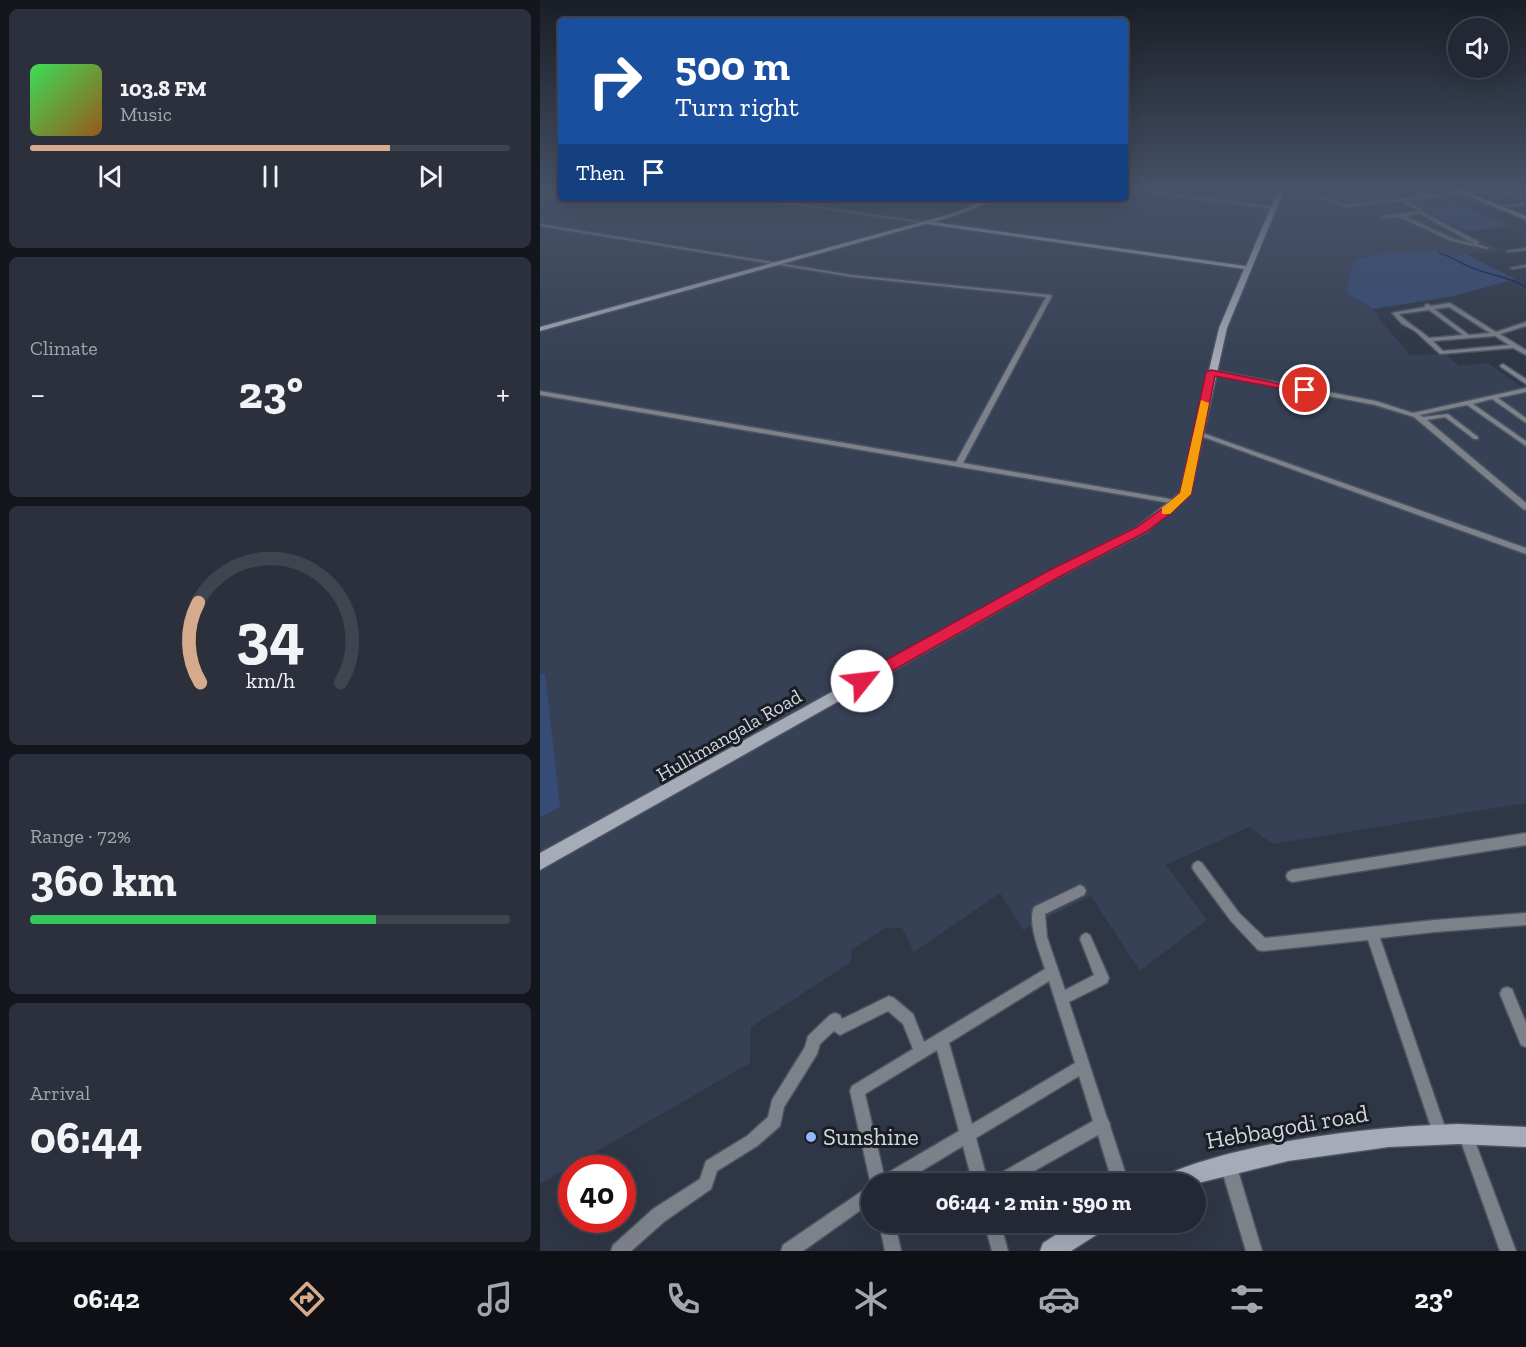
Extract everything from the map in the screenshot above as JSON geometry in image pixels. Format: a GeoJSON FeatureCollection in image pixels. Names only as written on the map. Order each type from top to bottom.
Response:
{"type":"FeatureCollection","features":[{"type":"Feature","properties":{"kind":"street"},"geometry":{"type":"LineString","coordinates":[[667,246],[772,264],[939,286],[1049,296],[959,464]]}},
{"type":"Feature","properties":{"kind":"street"},"geometry":{"type":"LineString","coordinates":[[540,329],[837,246]]}},
{"type":"Feature","properties":{"kind":"street"},"geometry":{"type":"LineString","coordinates":[[1096,246],[1248,268]]}},
{"type":"Feature","properties":{"kind":"street","name":"Hullimangala Road"},"geometry":{"type":"LineString","coordinates":[[540,862],[1053,574],[1141,530],[1176,502],[1185,494],[1197,433],[1223,328],[1257,246]]}},
{"type":"Feature","properties":{"kind":"street"},"geometry":{"type":"LineString","coordinates":[[1508,251],[1526,249]]}},
{"type":"Feature","properties":{"kind":"street"},"geometry":{"type":"LineString","coordinates":[[1512,268],[1526,266]]}},
{"type":"Feature","properties":{"kind":"street"},"geometry":{"type":"LineString","coordinates":[[1513,346],[1446,353],[1439,351],[1418,330],[1403,322],[1395,313],[1427,306],[1450,305],[1526,353]]}},
{"type":"Feature","properties":{"kind":"street"},"geometry":{"type":"LineString","coordinates":[[1427,306],[1469,337]]}},
{"type":"Feature","properties":{"kind":"street"},"geometry":{"type":"LineString","coordinates":[[1428,340],[1494,334],[1526,324]]}},
{"type":"Feature","properties":{"kind":"street"},"geometry":{"type":"LineString","coordinates":[[1503,366],[1526,382]]}},
{"type":"Feature","properties":{"kind":"street"},"geometry":{"type":"LineString","coordinates":[[1211,372],[1376,403],[1419,418],[1526,507]]}},
{"type":"Feature","properties":{"kind":"street"},"geometry":{"type":"LineString","coordinates":[[1419,418],[1468,403],[1525,391]]}},
{"type":"Feature","properties":{"kind":"street"},"geometry":{"type":"LineString","coordinates":[[540,393],[1176,502]]}},
{"type":"Feature","properties":{"kind":"street"},"geometry":{"type":"LineString","coordinates":[[1492,397],[1526,421]]}},
{"type":"Feature","properties":{"kind":"street"},"geometry":{"type":"LineString","coordinates":[[1468,403],[1526,444]]}},
{"type":"Feature","properties":{"kind":"street"},"geometry":{"type":"LineString","coordinates":[[1419,418],[1446,415],[1476,438]]}},
{"type":"Feature","properties":{"kind":"street"},"geometry":{"type":"LineString","coordinates":[[1197,433],[1526,551]]}},
{"type":"Feature","properties":{"kind":"street"},"geometry":{"type":"LineString","coordinates":[[1292,876],[1526,839]]}},
{"type":"Feature","properties":{"kind":"street"},"geometry":{"type":"LineString","coordinates":[[1198,867],[1235,916],[1263,945],[1526,919]]}},
{"type":"Feature","properties":{"kind":"street"},"geometry":{"type":"LineString","coordinates":[[1080,891],[1038,911],[1041,937],[1118,1173]]}},
{"type":"Feature","properties":{"kind":"street"},"geometry":{"type":"LineString","coordinates":[[1372,933],[1441,1136]]}},
{"type":"Feature","properties":{"kind":"street"},"geometry":{"type":"LineString","coordinates":[[1062,998],[1102,978],[1086,939]]}},
{"type":"Feature","properties":{"kind":"street"},"geometry":{"type":"LineString","coordinates":[[876,1173],[857,1091],[1052,972]]}},
{"type":"Feature","properties":{"kind":"street"},"geometry":{"type":"LineString","coordinates":[[1507,994],[1526,1040]]}},
{"type":"Feature","properties":{"kind":"street"},"geometry":{"type":"LineString","coordinates":[[619,1251],[659,1215],[706,1184],[711,1166],[752,1141],[775,1121],[777,1105],[812,1049],[813,1041],[835,1020],[840,1028],[889,1003],[908,1019],[921,1052]]}},
{"type":"Feature","properties":{"kind":"street"},"geometry":{"type":"LineString","coordinates":[[941,1039],[978,1173]]}},
{"type":"Feature","properties":{"kind":"street"},"geometry":{"type":"LineString","coordinates":[[901,1173],[966,1132],[1083,1066]]}},
{"type":"Feature","properties":{"kind":"street"},"geometry":{"type":"LineString","coordinates":[[1015,1173],[1103,1124]]}},
{"type":"Feature","properties":{"kind":"street"},"geometry":{"type":"LineString","coordinates":[[1466,1136],[1508,1251]]}},
{"type":"Feature","properties":{"kind":"street","name":"Hebbagodi road"},"geometry":{"type":"LineString","coordinates":[[1189,1173],[1318,1143],[1380,1137],[1526,1137]]}},
{"type":"Feature","properties":{"kind":"street"},"geometry":{"type":"LineString","coordinates":[[1228,1164],[1254,1251]]}},
{"type":"Feature","properties":{"kind":"street"},"geometry":{"type":"LineString","coordinates":[[789,1251],[861,1200]]}},
{"type":"Feature","properties":{"kind":"street"},"geometry":{"type":"LineString","coordinates":[[889,1233],[893,1251]]}},
{"type":"Feature","properties":{"kind":"street"},"geometry":{"type":"LineString","coordinates":[[995,1233],[1000,1251]]}},
{"type":"Feature","properties":{"kind":"street"},"geometry":{"type":"LineString","coordinates":[[1051,1251],[1079,1233]]}},
{"type":"Feature","properties":{"kind":"shaded area"},"geometry":{"type":"Polygon","coordinates":[[[540,246],[1494,246],[1503,251],[1454,255],[1449,253],[1346,293],[1377,312],[1378,317],[1410,355],[1445,354],[1459,366],[1488,363],[1526,390],[1526,803],[1273,844],[1249,827],[1166,865],[1207,920],[1140,971],[1091,896],[1023,930],[1000,893],[914,952],[902,928],[885,928],[852,950],[851,962],[751,1027],[750,1063],[590,1155],[558,1155],[558,1174],[540,1184],[540,246]]]}},
{"type":"Feature","properties":{"kind":"shaded area"},"geometry":{"type":"Polygon","coordinates":[[[1435,251],[1454,255],[1466,254],[1515,279],[1454,296],[1373,309],[1346,293],[1354,260],[1385,252],[1435,251]]]}},
{"type":"Feature","properties":{"kind":"shaded area"},"geometry":{"type":"Polygon","coordinates":[[[545,674],[560,807],[540,817],[540,675],[545,674]]]}},
{"type":"Feature","properties":{"kind":"waterway"},"geometry":{"type":"LineString","coordinates":[[1439,253],[1526,287]]}},
{"type":"Feature","properties":{"kind":"slow traffic"},"geometry":{"type":"LineString","coordinates":[[1166,511],[1185,494],[1204,403]]}},
{"type":"Feature","properties":{"kind":"place","name":"Sunshine"},"geometry":{"type":"Point","coordinates":[811,1137]}},
{"type":"Feature","properties":{"kind":"route"},"geometry":{"type":"LineString","coordinates":[[862,681],[961,628],[1053,574],[1141,530],[1167,510],[1185,494],[1211,372],[1305,390]]}}]}
